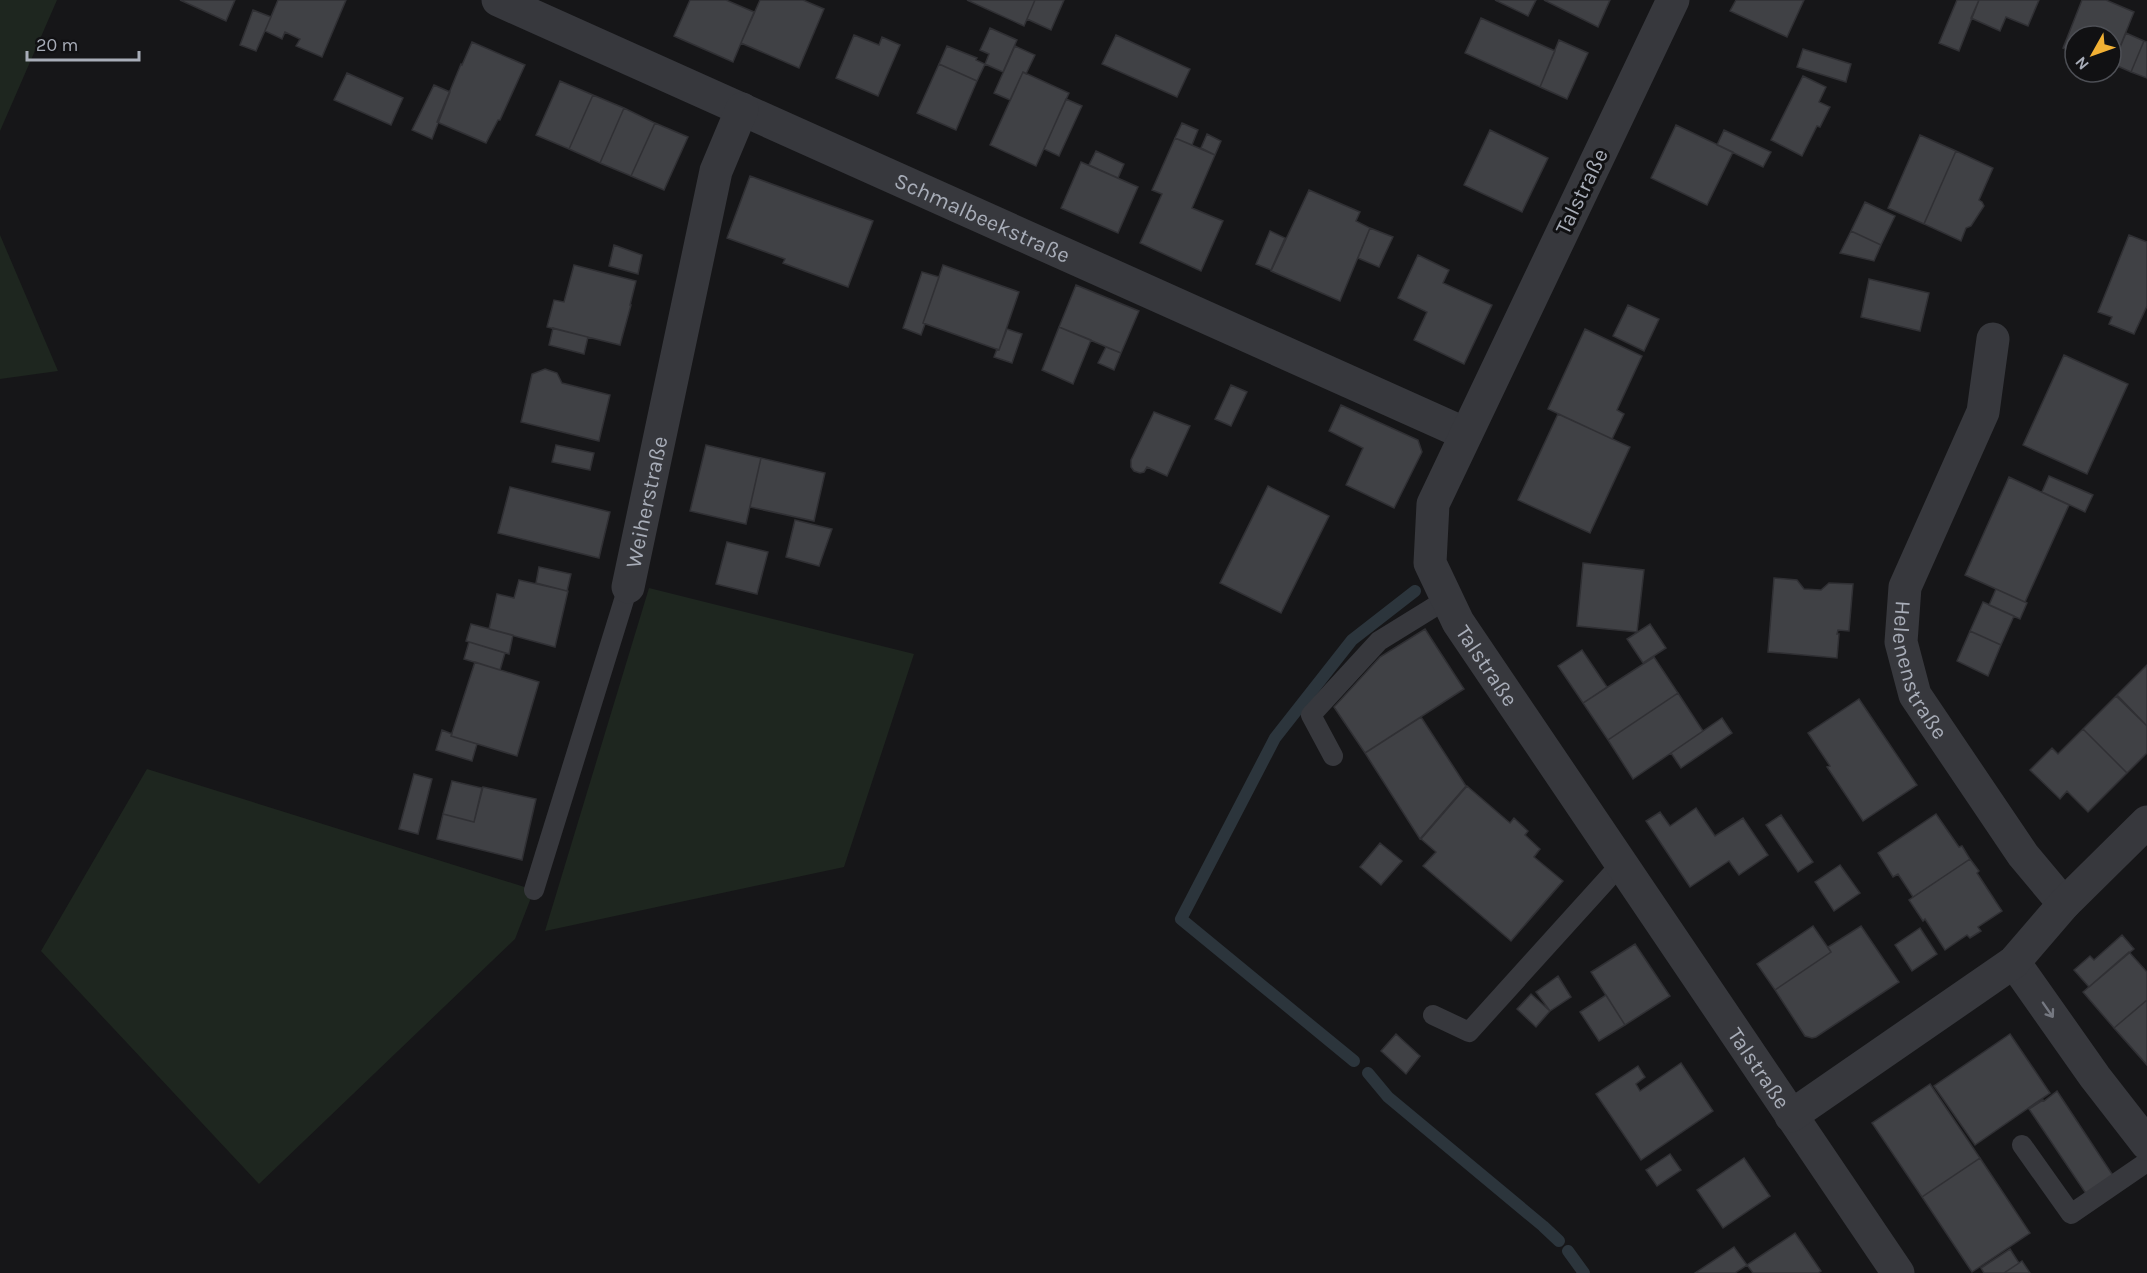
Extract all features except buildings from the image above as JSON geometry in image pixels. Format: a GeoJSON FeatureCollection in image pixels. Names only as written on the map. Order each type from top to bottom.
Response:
{"type":"FeatureCollection","features":[{"type":"Feature","properties":{"kind":"street","name":"Schmalbeekstraße"},"geometry":{"type":"LineString","coordinates":[[498,0],[1466,434]]}},
{"type":"Feature","properties":{"kind":"street","name":"Talstraße"},"geometry":{"type":"LineString","coordinates":[[1673,0],[1433,504],[1431,563],[1458,622],[1898,1273]]}},
{"type":"Feature","properties":{"kind":"street","name":"Weiherstraße"},"geometry":{"type":"LineString","coordinates":[[628,587],[716,171],[742,109]]}},
{"type":"Feature","properties":{"kind":"street","name":"Helenenstraße"},"geometry":{"type":"LineString","coordinates":[[1993,339],[1983,412],[1905,587],[1900,642],[1915,695],[2023,855],[2064,904]]}},
{"type":"Feature","properties":{"kind":"street"},"geometry":{"type":"LineString","coordinates":[[1791,1116],[2014,962],[2064,904],[2147,822]]}},
{"type":"Feature","properties":{"kind":"street"},"geometry":{"type":"LineString","coordinates":[[2014,962],[2095,1077],[2147,1144]]}},
{"type":"Feature","properties":{"kind":"lane","name":"Weiherstraße"},"geometry":{"type":"LineString","coordinates":[[534,890],[628,587]]}},
{"type":"Feature","properties":{"kind":"lane"},"geometry":{"type":"LineString","coordinates":[[1333,756],[1311,715],[1379,641],[1447,599]]}},
{"type":"Feature","properties":{"kind":"lane"},"geometry":{"type":"LineString","coordinates":[[1433,1015],[1469,1032],[1621,864]]}},
{"type":"Feature","properties":{"kind":"lane"},"geometry":{"type":"LineString","coordinates":[[2022,1146],[2071,1214],[2147,1162]]}},
{"type":"Feature","properties":{"kind":"shaded area"},"geometry":{"type":"Polygon","coordinates":[[[0,0],[57,0],[0,131],[0,0]]]}},
{"type":"Feature","properties":{"kind":"shaded area"},"geometry":{"type":"Polygon","coordinates":[[[0,235],[58,371],[0,379],[0,235]]]}},
{"type":"Feature","properties":{"kind":"shaded area"},"geometry":{"type":"Polygon","coordinates":[[[649,588],[914,654],[844,867],[545,931],[649,588]]]}},
{"type":"Feature","properties":{"kind":"shaded area"},"geometry":{"type":"Polygon","coordinates":[[[147,769],[534,890],[515,939],[259,1184],[41,951],[147,769]]]}},
{"type":"Feature","properties":{"kind":"waterway"},"geometry":{"type":"LineString","coordinates":[[1354,1061],[1181,919],[1275,738],[1352,640],[1415,591]]}},
{"type":"Feature","properties":{"kind":"waterway"},"geometry":{"type":"LineString","coordinates":[[1368,1073],[1388,1097],[1559,1241]]}},
{"type":"Feature","properties":{"kind":"waterway"},"geometry":{"type":"LineString","coordinates":[[1568,1251],[1584,1273]]}}]}
